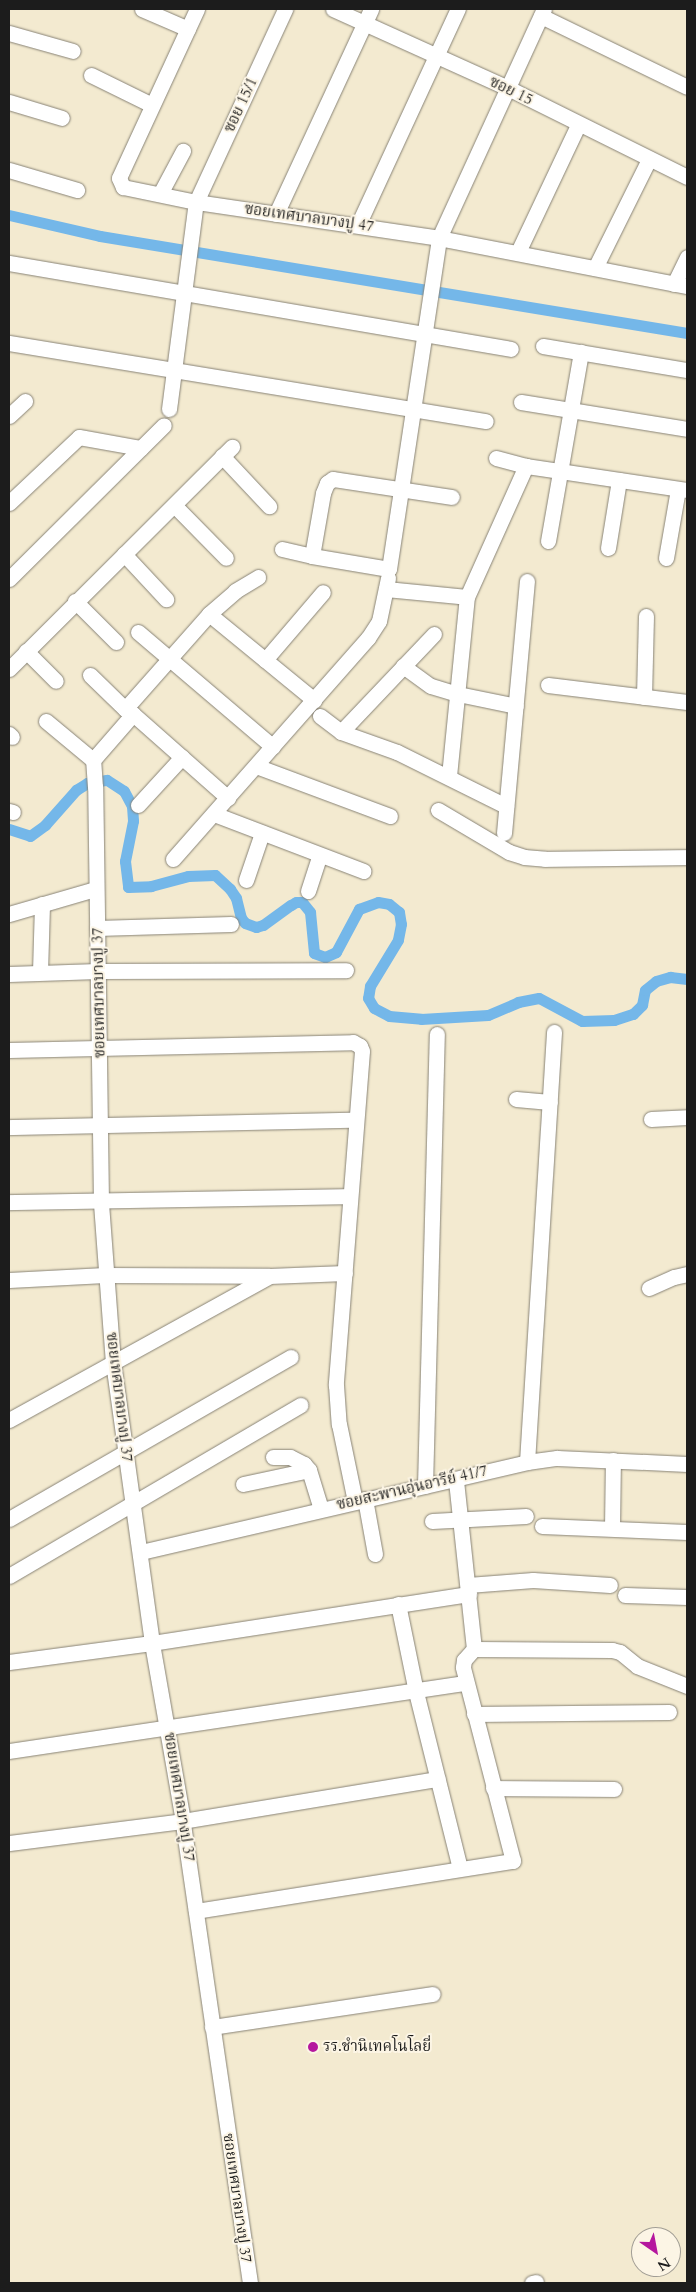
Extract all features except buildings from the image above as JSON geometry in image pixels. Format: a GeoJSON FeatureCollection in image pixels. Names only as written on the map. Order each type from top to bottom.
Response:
{"type":"FeatureCollection","features":[{"type":"Feature","properties":{"kind":"street"},"geometry":{"type":"LineString","coordinates":[[142,9],[188,29]]}},
{"type":"Feature","properties":{"kind":"street","name":"ซอยเทศบาลบางปู 47"},"geometry":{"type":"LineString","coordinates":[[197,9],[119,178],[120,184],[126,188],[196,202],[358,224],[439,238],[681,285]]}},
{"type":"Feature","properties":{"kind":"street","name":"ซอย 15/1"},"geometry":{"type":"LineString","coordinates":[[169,408],[196,202],[285,9]]}},
{"type":"Feature","properties":{"kind":"street","name":"ซอย 15"},"geometry":{"type":"LineString","coordinates":[[333,9],[508,88],[578,125],[687,177]]}},
{"type":"Feature","properties":{"kind":"street"},"geometry":{"type":"LineString","coordinates":[[276,214],[371,9]]}},
{"type":"Feature","properties":{"kind":"street"},"geometry":{"type":"LineString","coordinates":[[358,224],[458,9]]}},
{"type":"Feature","properties":{"kind":"street"},"geometry":{"type":"LineString","coordinates":[[173,859],[273,748],[368,638],[379,621],[390,569],[439,238],[542,12],[687,87]]}},
{"type":"Feature","properties":{"kind":"street"},"geometry":{"type":"LineString","coordinates":[[9,33],[73,51]]}},
{"type":"Feature","properties":{"kind":"street"},"geometry":{"type":"LineString","coordinates":[[91,75],[152,105]]}},
{"type":"Feature","properties":{"kind":"street"},"geometry":{"type":"LineString","coordinates":[[9,102],[62,118]]}},
{"type":"Feature","properties":{"kind":"street"},"geometry":{"type":"LineString","coordinates":[[518,252],[578,125]]}},
{"type":"Feature","properties":{"kind":"street"},"geometry":{"type":"LineString","coordinates":[[160,194],[184,151]]}},
{"type":"Feature","properties":{"kind":"street"},"geometry":{"type":"LineString","coordinates":[[595,268],[649,158]]}},
{"type":"Feature","properties":{"kind":"street"},"geometry":{"type":"LineString","coordinates":[[9,170],[77,190]]}},
{"type":"Feature","properties":{"kind":"street"},"geometry":{"type":"LineString","coordinates":[[681,285],[687,257]]}},
{"type":"Feature","properties":{"kind":"street"},"geometry":{"type":"LineString","coordinates":[[9,263],[424,333],[511,350]]}},
{"type":"Feature","properties":{"kind":"street"},"geometry":{"type":"LineString","coordinates":[[9,343],[486,421]]}},
{"type":"Feature","properties":{"kind":"street"},"geometry":{"type":"LineString","coordinates":[[543,346],[687,370]]}},
{"type":"Feature","properties":{"kind":"street"},"geometry":{"type":"LineString","coordinates":[[548,541],[581,352]]}},
{"type":"Feature","properties":{"kind":"street"},"geometry":{"type":"LineString","coordinates":[[9,416],[25,401]]}},
{"type":"Feature","properties":{"kind":"street"},"geometry":{"type":"LineString","coordinates":[[522,402],[687,429]]}},
{"type":"Feature","properties":{"kind":"street"},"geometry":{"type":"LineString","coordinates":[[9,579],[164,425]]}},
{"type":"Feature","properties":{"kind":"street"},"geometry":{"type":"LineString","coordinates":[[9,503],[79,437],[141,448]]}},
{"type":"Feature","properties":{"kind":"street"},"geometry":{"type":"LineString","coordinates":[[9,669],[227,451],[269,506]]}},
{"type":"Feature","properties":{"kind":"street"},"geometry":{"type":"LineString","coordinates":[[496,458],[526,466],[683,489],[666,558]]}},
{"type":"Feature","properties":{"kind":"street"},"geometry":{"type":"LineString","coordinates":[[449,776],[467,597],[526,466]]}},
{"type":"Feature","properties":{"kind":"street"},"geometry":{"type":"LineString","coordinates":[[312,556],[323,493],[327,483],[333,478],[452,497]]}},
{"type":"Feature","properties":{"kind":"street"},"geometry":{"type":"LineString","coordinates":[[608,548],[619,480]]}},
{"type":"Feature","properties":{"kind":"street"},"geometry":{"type":"LineString","coordinates":[[174,505],[226,558]]}},
{"type":"Feature","properties":{"kind":"street"},"geometry":{"type":"LineString","coordinates":[[282,549],[390,569]]}},
{"type":"Feature","properties":{"kind":"street"},"geometry":{"type":"LineString","coordinates":[[124,554],[166,599]]}},
{"type":"Feature","properties":{"kind":"street"},"geometry":{"type":"LineString","coordinates":[[46,721],[93,760],[168,660],[209,614],[235,591],[258,577]]}},
{"type":"Feature","properties":{"kind":"street"},"geometry":{"type":"LineString","coordinates":[[504,833],[527,581]]}},
{"type":"Feature","properties":{"kind":"street"},"geometry":{"type":"LineString","coordinates":[[386,588],[467,597]]}},
{"type":"Feature","properties":{"kind":"street"},"geometry":{"type":"LineString","coordinates":[[265,660],[323,592]]}},
{"type":"Feature","properties":{"kind":"street"},"geometry":{"type":"LineString","coordinates":[[75,601],[116,642]]}},
{"type":"Feature","properties":{"kind":"street"},"geometry":{"type":"LineString","coordinates":[[209,614],[314,700]]}},
{"type":"Feature","properties":{"kind":"street"},"geometry":{"type":"LineString","coordinates":[[644,697],[646,616]]}},
{"type":"Feature","properties":{"kind":"street"},"geometry":{"type":"LineString","coordinates":[[138,632],[168,660],[273,748]]}},
{"type":"Feature","properties":{"kind":"street"},"geometry":{"type":"LineString","coordinates":[[342,732],[434,634]]}},
{"type":"Feature","properties":{"kind":"street"},"geometry":{"type":"LineString","coordinates":[[26,651],[56,681]]}},
{"type":"Feature","properties":{"kind":"street"},"geometry":{"type":"LineString","coordinates":[[403,666],[431,686],[458,694],[516,706]]}},
{"type":"Feature","properties":{"kind":"street"},"geometry":{"type":"LineString","coordinates":[[90,675],[129,712],[228,798]]}},
{"type":"Feature","properties":{"kind":"street"},"geometry":{"type":"LineString","coordinates":[[548,685],[687,702]]}},
{"type":"Feature","properties":{"kind":"street"},"geometry":{"type":"LineString","coordinates":[[320,716],[342,732],[398,752],[506,806]]}},
{"type":"Feature","properties":{"kind":"street"},"geometry":{"type":"LineString","coordinates":[[138,806],[182,757]]}},
{"type":"Feature","properties":{"kind":"street","name":"ซอยเทศบาลบางปู 37"},"geometry":{"type":"LineString","coordinates":[[93,760],[100,1049],[101,1202],[113,1363],[141,1552],[152,1643],[183,1821],[250,2283]]}},
{"type":"Feature","properties":{"kind":"street"},"geometry":{"type":"LineString","coordinates":[[256,766],[390,816]]}},
{"type":"Feature","properties":{"kind":"street"},"geometry":{"type":"LineString","coordinates":[[438,810],[509,852],[524,857],[546,860],[687,857]]}},
{"type":"Feature","properties":{"kind":"street"},"geometry":{"type":"LineString","coordinates":[[214,814],[363,871]]}},
{"type":"Feature","properties":{"kind":"street"},"geometry":{"type":"LineString","coordinates":[[246,880],[262,833]]}},
{"type":"Feature","properties":{"kind":"street"},"geometry":{"type":"LineString","coordinates":[[308,891],[320,856]]}},
{"type":"Feature","properties":{"kind":"street"},"geometry":{"type":"LineString","coordinates":[[9,914],[95,889]]}},
{"type":"Feature","properties":{"kind":"street"},"geometry":{"type":"LineString","coordinates":[[40,972],[42,904]]}},
{"type":"Feature","properties":{"kind":"street"},"geometry":{"type":"LineString","coordinates":[[97,928],[231,924]]}},
{"type":"Feature","properties":{"kind":"street"},"geometry":{"type":"LineString","coordinates":[[9,974],[98,970],[346,970]]}},
{"type":"Feature","properties":{"kind":"street"},"geometry":{"type":"LineString","coordinates":[[527,1462],[554,1032]]}},
{"type":"Feature","properties":{"kind":"street"},"geometry":{"type":"LineString","coordinates":[[424,1486],[437,1034]]}},
{"type":"Feature","properties":{"kind":"street"},"geometry":{"type":"LineString","coordinates":[[9,1050],[354,1042],[362,1051],[349,1196],[336,1385],[337,1403],[375,1554]]}},
{"type":"Feature","properties":{"kind":"street"},"geometry":{"type":"LineString","coordinates":[[516,1099],[550,1102]]}},
{"type":"Feature","properties":{"kind":"street"},"geometry":{"type":"LineString","coordinates":[[651,1119],[687,1117]]}},
{"type":"Feature","properties":{"kind":"street"},"geometry":{"type":"LineString","coordinates":[[9,1127],[355,1120]]}},
{"type":"Feature","properties":{"kind":"street"},"geometry":{"type":"LineString","coordinates":[[9,1202],[101,1202],[349,1196]]}},
{"type":"Feature","properties":{"kind":"street"},"geometry":{"type":"LineString","coordinates":[[9,1280],[105,1275],[269,1276],[345,1273]]}},
{"type":"Feature","properties":{"kind":"street"},"geometry":{"type":"LineString","coordinates":[[649,1288],[674,1277],[687,1274]]}},
{"type":"Feature","properties":{"kind":"street"},"geometry":{"type":"LineString","coordinates":[[9,1420],[269,1276]]}},
{"type":"Feature","properties":{"kind":"street"},"geometry":{"type":"LineString","coordinates":[[9,1520],[291,1357]]}},
{"type":"Feature","properties":{"kind":"street"},"geometry":{"type":"LineString","coordinates":[[9,1576],[301,1405]]}},
{"type":"Feature","properties":{"kind":"street"},"geometry":{"type":"LineString","coordinates":[[273,1457],[281,1456],[298,1459],[308,1470],[321,1509]]}},
{"type":"Feature","properties":{"kind":"street","name":"ซอยสะพานอุ่นอารีย์ 41/7"},"geometry":{"type":"LineString","coordinates":[[141,1552],[527,1462],[557,1458],[687,1464]]}},
{"type":"Feature","properties":{"kind":"street"},"geometry":{"type":"LineString","coordinates":[[612,1528],[613,1460]]}},
{"type":"Feature","properties":{"kind":"street"},"geometry":{"type":"LineString","coordinates":[[243,1484],[308,1470]]}},
{"type":"Feature","properties":{"kind":"street"},"geometry":{"type":"LineString","coordinates":[[196,1911],[513,1861],[466,1683],[464,1660],[474,1648],[456,1480]]}},
{"type":"Feature","properties":{"kind":"street"},"geometry":{"type":"LineString","coordinates":[[432,1521],[526,1516]]}},
{"type":"Feature","properties":{"kind":"street"},"geometry":{"type":"LineString","coordinates":[[542,1526],[687,1532]]}},
{"type":"Feature","properties":{"kind":"street"},"geometry":{"type":"LineString","coordinates":[[9,1662],[152,1643],[398,1604],[514,1580],[541,1580],[610,1586]]}},
{"type":"Feature","properties":{"kind":"street"},"geometry":{"type":"LineString","coordinates":[[625,1595],[687,1597]]}},
{"type":"Feature","properties":{"kind":"street"},"geometry":{"type":"LineString","coordinates":[[398,1604],[416,1692],[460,1868]]}},
{"type":"Feature","properties":{"kind":"street"},"geometry":{"type":"LineString","coordinates":[[474,1648],[612,1650],[620,1652],[637,1666],[687,1686]]}},
{"type":"Feature","properties":{"kind":"street"},"geometry":{"type":"LineString","coordinates":[[9,1751],[168,1729],[466,1683]]}},
{"type":"Feature","properties":{"kind":"street"},"geometry":{"type":"LineString","coordinates":[[474,1714],[669,1712]]}},
{"type":"Feature","properties":{"kind":"street"},"geometry":{"type":"LineString","coordinates":[[9,1843],[183,1821],[438,1779]]}},
{"type":"Feature","properties":{"kind":"street"},"geometry":{"type":"LineString","coordinates":[[493,1788],[614,1789]]}},
{"type":"Feature","properties":{"kind":"street"},"geometry":{"type":"LineString","coordinates":[[212,2027],[433,1994]]}},
{"type":"Feature","properties":{"kind":"waterway"},"geometry":{"type":"LineString","coordinates":[[9,215],[100,236],[687,333]]}},
{"type":"Feature","properties":{"kind":"waterway"},"geometry":{"type":"LineString","coordinates":[[9,829],[30,836],[45,825],[76,790],[87,783],[107,780],[124,791],[132,806],[133,821],[125,861],[128,887],[151,886],[188,876],[215,875],[230,889],[236,898],[241,918],[245,923],[256,927],[263,925],[296,902],[302,902],[310,912],[314,953],[325,957],[336,952],[359,909],[378,902],[389,904],[399,912],[401,924],[398,940],[370,986],[368,998],[374,1008],[389,1016],[421,1019],[488,1015],[518,1002],[539,998],[582,1021],[614,1020],[633,1014],[642,1005],[645,990],[656,981],[670,977],[687,979]]}},
{"type":"Feature","properties":{"kind":"place","name":"รร.ชำนิเทคโนโลยี่"},"geometry":{"type":"Point","coordinates":[313,2047]}}]}
